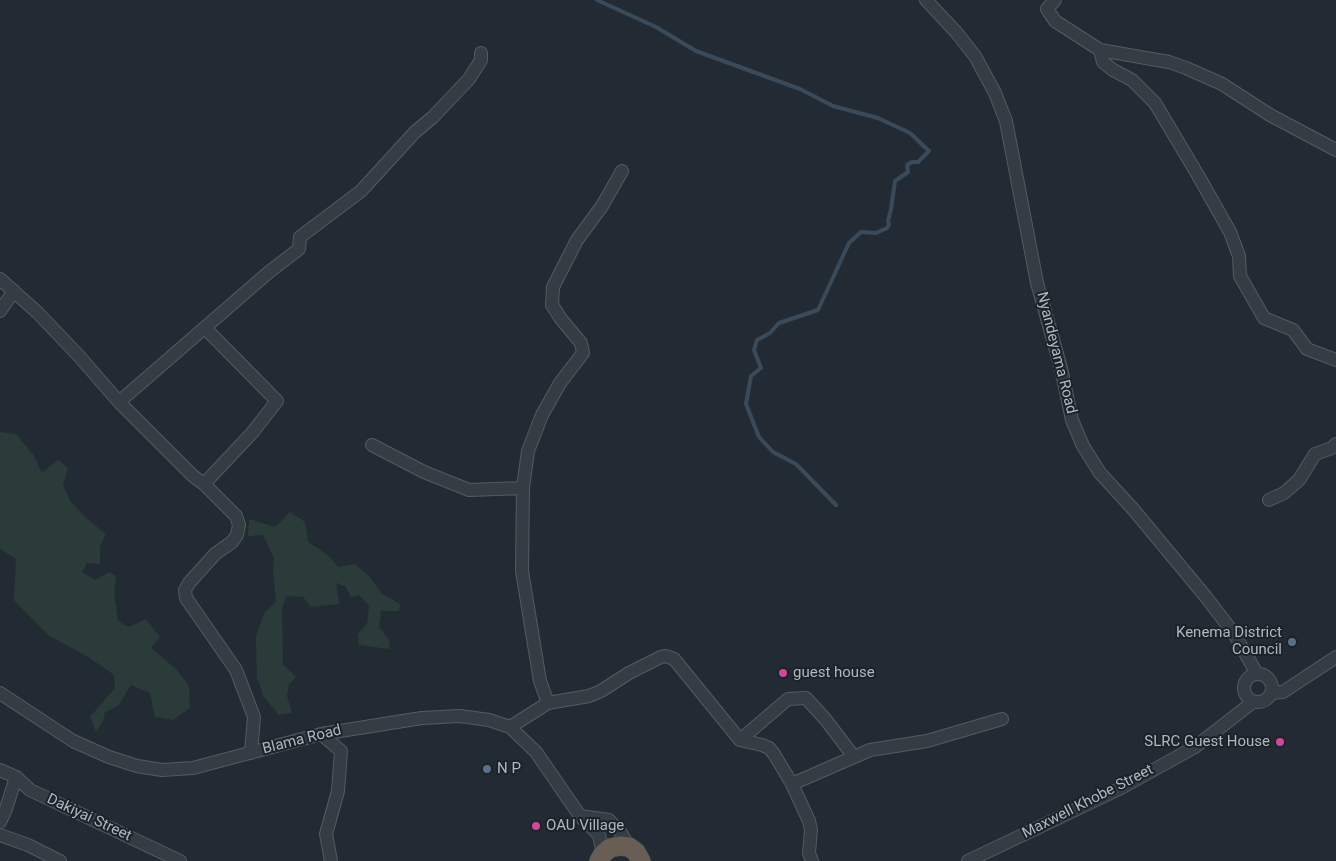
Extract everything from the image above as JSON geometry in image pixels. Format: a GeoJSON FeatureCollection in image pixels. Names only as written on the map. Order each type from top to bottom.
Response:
{"type":"FeatureCollection","features":[{"type":"Feature","properties":{"kind":"highway"},"geometry":{"type":"LineString","coordinates":[[601,857],[610,848],[620,846],[635,854]]}},
{"type":"Feature","properties":{"kind":"street","name":"Nyandeyama Road"},"geometry":{"type":"LineString","coordinates":[[926,0],[956,32],[975,56],[1006,121],[1038,283],[1061,368],[1072,420],[1083,446],[1100,473],[1133,509],[1235,635],[1257,674]]}},
{"type":"Feature","properties":{"kind":"street"},"geometry":{"type":"LineString","coordinates":[[1055,0],[1046,9],[1055,21],[1100,50],[1169,62],[1186,68],[1222,84],[1270,115],[1336,150]]}},
{"type":"Feature","properties":{"kind":"street"},"geometry":{"type":"LineString","coordinates":[[1100,50],[1103,62],[1113,70],[1132,80],[1155,103],[1230,232],[1239,256],[1240,276],[1264,318],[1293,330],[1306,349],[1336,360]]}},
{"type":"Feature","properties":{"kind":"street"},"geometry":{"type":"LineString","coordinates":[[119,402],[269,272],[299,249],[300,237],[361,191],[415,132],[469,79],[480,60],[481,53]]}},
{"type":"Feature","properties":{"kind":"street"},"geometry":{"type":"LineString","coordinates":[[548,703],[540,681],[522,571],[523,488],[528,451],[542,416],[560,383],[583,353],[581,343],[552,305],[553,287],[577,240],[602,206],[622,171]]}},
{"type":"Feature","properties":{"kind":"street"},"geometry":{"type":"LineString","coordinates":[[0,279],[38,312],[119,402],[192,476],[204,484],[236,516],[239,525],[237,534],[232,542],[215,554],[185,590],[186,598],[236,670],[254,717],[251,753]]}},
{"type":"Feature","properties":{"kind":"street"},"geometry":{"type":"LineString","coordinates":[[0,311],[14,291]]}},
{"type":"Feature","properties":{"kind":"street"},"geometry":{"type":"LineString","coordinates":[[204,484],[252,433],[277,401],[205,328]]}},
{"type":"Feature","properties":{"kind":"street"},"geometry":{"type":"LineString","coordinates":[[1269,500],[1284,493],[1299,480],[1315,454],[1332,448],[1336,444]]}},
{"type":"Feature","properties":{"kind":"street"},"geometry":{"type":"LineString","coordinates":[[372,445],[424,472],[469,490],[523,488]]}},
{"type":"Feature","properties":{"kind":"street"},"geometry":{"type":"LineString","coordinates":[[510,727],[548,703],[590,696],[601,691],[629,672],[661,657],[670,657],[678,663],[740,740],[769,748],[792,784],[809,821],[811,830],[809,853],[812,861]]}},
{"type":"Feature","properties":{"kind":"street"},"geometry":{"type":"LineString","coordinates":[[1271,693],[1270,682],[1267,677],[1257,674],[1252,675],[1244,684],[1245,694],[1253,702],[1264,701],[1271,693],[1283,692],[1336,657]]}},
{"type":"Feature","properties":{"kind":"street","name":"Blama Road"},"geometry":{"type":"LineString","coordinates":[[0,694],[73,741],[109,757],[137,766],[162,770],[193,768],[322,734],[422,718],[460,716],[489,720],[510,727],[536,752],[580,816],[600,835],[601,857]]}},
{"type":"Feature","properties":{"kind":"street"},"geometry":{"type":"LineString","coordinates":[[740,740],[788,699],[806,698],[826,720],[854,757]]}},
{"type":"Feature","properties":{"kind":"street","name":"Maxwell Khobe Street"},"geometry":{"type":"LineString","coordinates":[[968,861],[1121,788],[1195,747],[1253,702]]}},
{"type":"Feature","properties":{"kind":"street"},"geometry":{"type":"LineString","coordinates":[[792,784],[870,750],[927,741],[1002,719]]}},
{"type":"Feature","properties":{"kind":"street"},"geometry":{"type":"LineString","coordinates":[[322,734],[341,751],[338,791],[326,834],[331,861]]}},
{"type":"Feature","properties":{"kind":"street","name":"Dakiyai Street"},"geometry":{"type":"LineString","coordinates":[[0,770],[16,777],[30,790],[180,861]]}},
{"type":"Feature","properties":{"kind":"street"},"geometry":{"type":"LineString","coordinates":[[0,822],[16,777]]}},
{"type":"Feature","properties":{"kind":"street"},"geometry":{"type":"LineString","coordinates":[[580,816],[609,820],[622,833],[635,854]]}},
{"type":"Feature","properties":{"kind":"street"},"geometry":{"type":"LineString","coordinates":[[0,835],[28,845],[60,861]]}},
{"type":"Feature","properties":{"kind":"shaded area"},"geometry":{"type":"Polygon","coordinates":[[[0,432],[16,434],[34,456],[42,473],[58,460],[68,468],[63,485],[70,501],[87,519],[106,534],[100,546],[100,564],[87,563],[82,572],[95,580],[109,572],[116,576],[114,593],[118,621],[129,627],[146,619],[160,637],[151,648],[176,669],[189,686],[190,708],[173,720],[155,717],[150,693],[131,685],[118,706],[105,712],[103,721],[96,732],[90,717],[115,688],[114,675],[90,658],[48,635],[14,600],[16,559],[0,549],[0,432]]]}},
{"type":"Feature","properties":{"kind":"shaded area"},"geometry":{"type":"Polygon","coordinates":[[[290,512],[305,522],[308,542],[328,555],[338,567],[355,564],[369,576],[381,593],[400,604],[399,611],[381,611],[379,627],[390,641],[389,649],[359,645],[358,634],[367,624],[369,606],[359,595],[351,597],[345,586],[336,583],[339,604],[311,607],[303,597],[287,596],[282,608],[283,664],[296,677],[289,684],[287,696],[292,713],[279,715],[264,697],[257,678],[256,637],[264,613],[276,601],[273,572],[274,558],[263,535],[248,536],[249,519],[275,527],[290,512]]]}},
{"type":"Feature","properties":{"kind":"waterway"},"geometry":{"type":"LineString","coordinates":[[597,0],[656,27],[696,51],[800,89],[833,106],[878,118],[910,133],[929,151],[918,162],[912,162],[907,165],[908,172],[895,181],[887,228],[876,233],[861,232],[849,243],[818,310],[779,323],[770,333],[757,340],[754,350],[761,368],[751,376],[746,404],[759,437],[773,452],[796,464],[836,505]]}},
{"type":"Feature","properties":{"kind":"place","name":"Kenema District Council"},"geometry":{"type":"Point","coordinates":[1292,642]}},
{"type":"Feature","properties":{"kind":"place","name":"guest house"},"geometry":{"type":"Point","coordinates":[783,673]}},
{"type":"Feature","properties":{"kind":"place","name":"SLRC Guest House"},"geometry":{"type":"Point","coordinates":[1280,742]}},
{"type":"Feature","properties":{"kind":"place","name":"N P"},"geometry":{"type":"Point","coordinates":[487,769]}},
{"type":"Feature","properties":{"kind":"place","name":"OAU Village"},"geometry":{"type":"Point","coordinates":[536,826]}}]}
